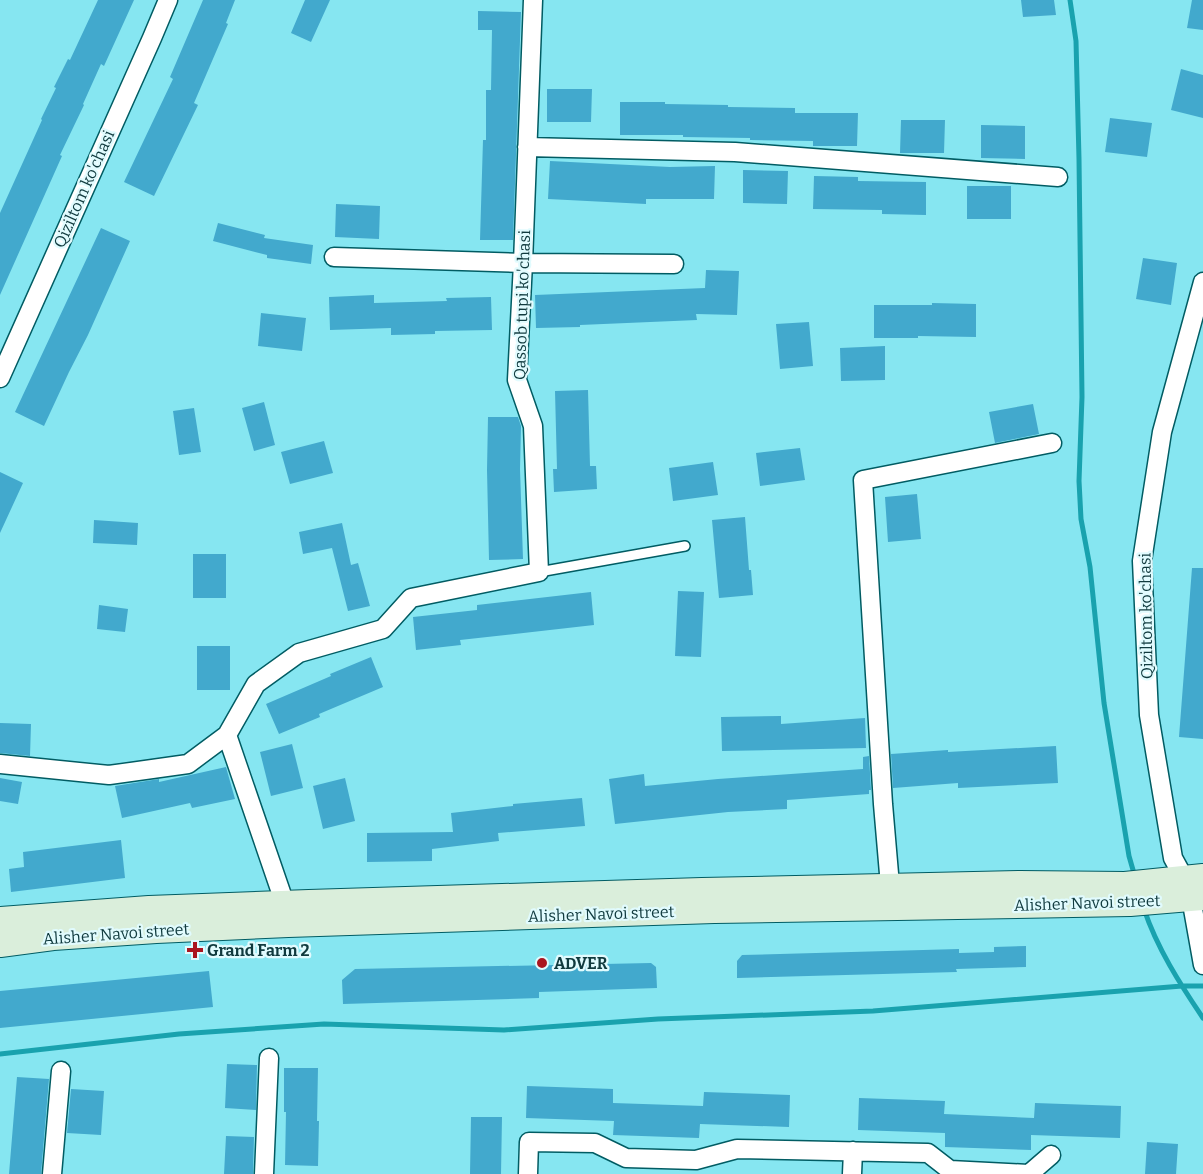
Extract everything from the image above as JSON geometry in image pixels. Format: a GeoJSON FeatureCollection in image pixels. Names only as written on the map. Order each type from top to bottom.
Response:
{"type":"FeatureCollection","features":[{"type":"Feature","properties":{"kind":"main road","name":"Alisher Navoi street"},"geometry":{"type":"LineString","coordinates":[[0,920],[149,909],[287,914],[443,909],[702,891],[891,897],[1019,884],[1127,894],[1196,888]]}},
{"type":"Feature","properties":{"kind":"main road","name":"Alisher Navoi street"},"geometry":{"type":"LineString","coordinates":[[0,944],[156,930],[287,914]]}},
{"type":"Feature","properties":{"kind":"street","name":"Qiziltom ko'chasi"},"geometry":{"type":"LineString","coordinates":[[0,378],[168,0]]}},
{"type":"Feature","properties":{"kind":"street","name":"Qassob tupi ko'chasi"},"geometry":{"type":"LineString","coordinates":[[533,0],[524,263],[517,380],[533,426],[539,572]]}},
{"type":"Feature","properties":{"kind":"street"},"geometry":{"type":"LineString","coordinates":[[527,147],[735,152],[1058,177]]}},
{"type":"Feature","properties":{"kind":"street"},"geometry":{"type":"LineString","coordinates":[[334,257],[524,263],[674,264]]}},
{"type":"Feature","properties":{"kind":"street","name":"Qiziltom ko'chasi"},"geometry":{"type":"LineString","coordinates":[[1203,282],[1162,432],[1142,561],[1149,715],[1173,858],[1196,888],[1203,965]]}},
{"type":"Feature","properties":{"kind":"street"},"geometry":{"type":"LineString","coordinates":[[891,897],[863,480],[1052,443]]}},
{"type":"Feature","properties":{"kind":"street"},"geometry":{"type":"LineString","coordinates":[[0,764],[109,775],[188,764],[227,735],[256,684],[299,654],[383,629],[411,598],[539,572]]}},
{"type":"Feature","properties":{"kind":"street"},"geometry":{"type":"LineString","coordinates":[[227,735],[287,914]]}},
{"type":"Feature","properties":{"kind":"street"},"geometry":{"type":"LineString","coordinates":[[264,1174],[269,1059]]}},
{"type":"Feature","properties":{"kind":"street"},"geometry":{"type":"LineString","coordinates":[[52,1174],[61,1071]]}},
{"type":"Feature","properties":{"kind":"street"},"geometry":{"type":"LineString","coordinates":[[528,1174],[529,1142],[595,1143],[624,1166],[698,1167],[737,1149],[853,1151],[928,1153],[950,1170],[1029,1174],[1051,1155]]}},
{"type":"Feature","properties":{"kind":"street"},"geometry":{"type":"LineString","coordinates":[[852,1174],[853,1151]]}},
{"type":"Feature","properties":{"kind":"lane"},"geometry":{"type":"LineString","coordinates":[[539,572],[685,546]]}},
{"type":"Feature","properties":{"kind":"building"},"geometry":{"type":"Polygon","coordinates":[[[98,0],[134,0],[104,66],[101,64],[0,295],[0,213],[56,88],[54,87],[68,59],[70,60],[98,0]]]}},
{"type":"Feature","properties":{"kind":"building"},"geometry":{"type":"Polygon","coordinates":[[[203,0],[235,0],[226,23],[228,24],[194,103],[198,105],[154,196],[124,182],[173,79],[170,77],[203,0]]]}},
{"type":"Feature","properties":{"kind":"building"},"geometry":{"type":"Polygon","coordinates":[[[305,0],[330,0],[311,42],[291,33],[305,0]]]}},
{"type":"Feature","properties":{"kind":"building"},"geometry":{"type":"Polygon","coordinates":[[[1021,0],[1054,0],[1056,15],[1023,17],[1021,0]]]}},
{"type":"Feature","properties":{"kind":"building"},"geometry":{"type":"Polygon","coordinates":[[[1192,0],[1203,0],[1203,30],[1187,28],[1192,0]]]}},
{"type":"Feature","properties":{"kind":"building"},"geometry":{"type":"Polygon","coordinates":[[[478,11],[521,12],[513,240],[480,240],[483,140],[486,140],[486,90],[491,90],[492,30],[478,30],[478,11]]]}},
{"type":"Feature","properties":{"kind":"building"},"geometry":{"type":"Polygon","coordinates":[[[1181,69],[1203,75],[1203,118],[1171,110],[1181,69]]]}},
{"type":"Feature","properties":{"kind":"building"},"geometry":{"type":"Polygon","coordinates":[[[547,89],[592,89],[591,122],[547,122],[547,89]]]}},
{"type":"Feature","properties":{"kind":"building"},"geometry":{"type":"Polygon","coordinates":[[[620,102],[795,108],[795,113],[858,113],[857,146],[813,146],[813,141],[750,140],[750,138],[620,135],[620,102]]]}},
{"type":"Feature","properties":{"kind":"building"},"geometry":{"type":"Polygon","coordinates":[[[1110,118],[1152,123],[1147,157],[1105,152],[1110,118]]]}},
{"type":"Feature","properties":{"kind":"building"},"geometry":{"type":"Polygon","coordinates":[[[901,120],[945,120],[944,153],[900,153],[901,120]]]}},
{"type":"Feature","properties":{"kind":"building"},"geometry":{"type":"Polygon","coordinates":[[[981,125],[1025,126],[1025,159],[981,158],[981,125]]]}},
{"type":"Feature","properties":{"kind":"building"},"geometry":{"type":"Polygon","coordinates":[[[550,161],[670,167],[715,166],[714,199],[646,199],[646,204],[548,199],[550,161]]]}},
{"type":"Feature","properties":{"kind":"building"},"geometry":{"type":"Polygon","coordinates":[[[743,170],[788,171],[787,204],[743,203],[743,170]]]}},
{"type":"Feature","properties":{"kind":"building"},"geometry":{"type":"Polygon","coordinates":[[[814,176],[858,177],[858,181],[926,182],[926,215],[882,214],[882,210],[813,209],[814,176]]]}},
{"type":"Feature","properties":{"kind":"building"},"geometry":{"type":"Polygon","coordinates":[[[967,186],[1011,186],[1011,219],[967,219],[967,186]]]}},
{"type":"Feature","properties":{"kind":"building"},"geometry":{"type":"Polygon","coordinates":[[[336,204],[380,206],[379,239],[335,237],[336,204]]]}},
{"type":"Feature","properties":{"kind":"building"},"geometry":{"type":"Polygon","coordinates":[[[218,223],[265,235],[264,238],[313,245],[311,264],[267,258],[267,255],[213,241],[218,223]]]}},
{"type":"Feature","properties":{"kind":"building"},"geometry":{"type":"Polygon","coordinates":[[[101,228],[130,241],[44,426],[15,412],[101,228]]]}},
{"type":"Feature","properties":{"kind":"building"},"geometry":{"type":"Polygon","coordinates":[[[1143,258],[1177,263],[1171,305],[1136,299],[1143,258]]]}},
{"type":"Feature","properties":{"kind":"building"},"geometry":{"type":"Polygon","coordinates":[[[706,270],[739,271],[737,315],[696,314],[697,320],[536,328],[535,295],[705,288],[706,270]]]}},
{"type":"Feature","properties":{"kind":"building"},"geometry":{"type":"Polygon","coordinates":[[[374,295],[374,303],[491,297],[492,330],[435,331],[435,334],[391,335],[391,328],[330,330],[329,297],[374,295]]]}},
{"type":"Feature","properties":{"kind":"building"},"geometry":{"type":"Polygon","coordinates":[[[932,303],[976,304],[976,337],[874,338],[874,305],[932,305],[932,303]]]}},
{"type":"Feature","properties":{"kind":"building"},"geometry":{"type":"Polygon","coordinates":[[[261,313],[306,318],[302,351],[258,346],[261,313]]]}},
{"type":"Feature","properties":{"kind":"building"},"geometry":{"type":"Polygon","coordinates":[[[809,322],[813,366],[780,369],[776,324],[809,322]]]}},
{"type":"Feature","properties":{"kind":"building"},"geometry":{"type":"Polygon","coordinates":[[[885,346],[885,380],[841,381],[840,348],[885,346]]]}},
{"type":"Feature","properties":{"kind":"building"},"geometry":{"type":"Polygon","coordinates":[[[588,390],[590,466],[596,466],[597,489],[554,492],[553,469],[557,469],[555,391],[588,390]]]}},
{"type":"Feature","properties":{"kind":"building"},"geometry":{"type":"Polygon","coordinates":[[[264,402],[275,445],[254,451],[242,408],[264,402]]]}},
{"type":"Feature","properties":{"kind":"building"},"geometry":{"type":"Polygon","coordinates":[[[1033,404],[1039,434],[995,443],[989,412],[1033,404]]]}},
{"type":"Feature","properties":{"kind":"building"},"geometry":{"type":"Polygon","coordinates":[[[194,408],[201,452],[179,455],[173,411],[194,408]]]}},
{"type":"Feature","properties":{"kind":"building"},"geometry":{"type":"Polygon","coordinates":[[[488,417],[518,417],[521,426],[523,559],[489,560],[488,417]]]}},
{"type":"Feature","properties":{"kind":"building"},"geometry":{"type":"Polygon","coordinates":[[[324,441],[333,473],[290,484],[281,452],[324,441]]]}},
{"type":"Feature","properties":{"kind":"building"},"geometry":{"type":"Polygon","coordinates":[[[800,448],[805,480],[760,486],[756,453],[800,448]]]}},
{"type":"Feature","properties":{"kind":"building"},"geometry":{"type":"Polygon","coordinates":[[[713,462],[718,495],[673,501],[669,468],[713,462]]]}},
{"type":"Feature","properties":{"kind":"building"},"geometry":{"type":"Polygon","coordinates":[[[0,472],[23,483],[0,533],[0,472]]]}},
{"type":"Feature","properties":{"kind":"building"},"geometry":{"type":"Polygon","coordinates":[[[917,494],[921,539],[888,542],[885,497],[917,494]]]}},
{"type":"Feature","properties":{"kind":"building"},"geometry":{"type":"Polygon","coordinates":[[[745,517],[753,595],[719,598],[712,520],[745,517]]]}},
{"type":"Feature","properties":{"kind":"building"},"geometry":{"type":"Polygon","coordinates":[[[94,520],[138,523],[137,545],[93,543],[94,520]]]}},
{"type":"Feature","properties":{"kind":"building"},"geometry":{"type":"Polygon","coordinates":[[[342,523],[351,565],[358,563],[370,606],[348,611],[332,548],[303,554],[299,532],[342,523]]]}},
{"type":"Feature","properties":{"kind":"building"},"geometry":{"type":"Polygon","coordinates":[[[193,554],[226,554],[226,598],[193,598],[193,554]]]}},
{"type":"Feature","properties":{"kind":"building"},"geometry":{"type":"Polygon","coordinates":[[[1192,568],[1203,568],[1203,739],[1179,737],[1192,568]]]}},
{"type":"Feature","properties":{"kind":"building"},"geometry":{"type":"Polygon","coordinates":[[[678,591],[704,592],[701,657],[675,656],[678,591]]]}},
{"type":"Feature","properties":{"kind":"building"},"geometry":{"type":"Polygon","coordinates":[[[591,592],[594,625],[460,640],[461,645],[416,650],[413,617],[477,610],[477,605],[591,592]]]}},
{"type":"Feature","properties":{"kind":"building"},"geometry":{"type":"Polygon","coordinates":[[[99,605],[128,609],[125,632],[97,629],[99,605]]]}},
{"type":"Feature","properties":{"kind":"building"},"geometry":{"type":"Polygon","coordinates":[[[197,646],[230,646],[230,690],[197,690],[197,646]]]}},
{"type":"Feature","properties":{"kind":"building"},"geometry":{"type":"Polygon","coordinates":[[[371,657],[383,687],[279,734],[266,704],[371,657]]]}},
{"type":"Feature","properties":{"kind":"building"},"geometry":{"type":"Polygon","coordinates":[[[781,716],[781,724],[865,718],[866,748],[722,751],[721,717],[781,716]]]}},
{"type":"Feature","properties":{"kind":"building"},"geometry":{"type":"Polygon","coordinates":[[[0,723],[31,724],[30,756],[0,753],[0,723]]]}},
{"type":"Feature","properties":{"kind":"building"},"geometry":{"type":"Polygon","coordinates":[[[292,744],[303,788],[271,796],[260,752],[292,744]]]}},
{"type":"Feature","properties":{"kind":"building"},"geometry":{"type":"Polygon","coordinates":[[[1056,746],[1058,783],[958,788],[958,783],[893,788],[891,754],[1056,746]]]}},
{"type":"Feature","properties":{"kind":"building"},"geometry":{"type":"Polygon","coordinates":[[[869,756],[871,790],[869,794],[787,800],[787,809],[728,812],[615,824],[609,779],[644,774],[645,786],[863,769],[863,757],[869,756]]]}},
{"type":"Feature","properties":{"kind":"building"},"geometry":{"type":"Polygon","coordinates":[[[226,767],[235,799],[192,808],[190,803],[122,818],[115,786],[159,779],[159,782],[226,767]]]}},
{"type":"Feature","properties":{"kind":"building"},"geometry":{"type":"Polygon","coordinates":[[[0,778],[22,782],[18,804],[0,801],[0,778]]]}},
{"type":"Feature","properties":{"kind":"building"},"geometry":{"type":"Polygon","coordinates":[[[345,778],[355,821],[323,829],[313,786],[345,778]]]}},
{"type":"Feature","properties":{"kind":"building"},"geometry":{"type":"Polygon","coordinates":[[[582,798],[585,826],[498,833],[499,841],[432,849],[432,861],[367,862],[367,833],[453,832],[451,813],[513,806],[513,804],[582,798]]]}},
{"type":"Feature","properties":{"kind":"building"},"geometry":{"type":"Polygon","coordinates":[[[121,840],[125,878],[11,892],[9,869],[24,867],[23,852],[121,840]]]}},
{"type":"Feature","properties":{"kind":"building"},"geometry":{"type":"Polygon","coordinates":[[[1026,946],[1026,967],[956,969],[957,972],[737,978],[737,961],[742,955],[959,949],[959,953],[994,952],[994,947],[1026,946]]]}},
{"type":"Feature","properties":{"kind":"building"},"geometry":{"type":"Polygon","coordinates":[[[651,963],[656,967],[657,988],[539,992],[539,998],[343,1004],[342,980],[355,969],[651,963]]]}},
{"type":"Feature","properties":{"kind":"building"},"geometry":{"type":"Polygon","coordinates":[[[209,971],[213,1007],[0,1028],[0,991],[209,971]]]}},
{"type":"Feature","properties":{"kind":"building"},"geometry":{"type":"Polygon","coordinates":[[[227,1064],[257,1065],[256,1110],[225,1108],[227,1064]]]}},
{"type":"Feature","properties":{"kind":"building"},"geometry":{"type":"Polygon","coordinates":[[[284,1068],[318,1068],[318,1166],[285,1165],[284,1068]]]}},
{"type":"Feature","properties":{"kind":"building"},"geometry":{"type":"Polygon","coordinates":[[[17,1077],[49,1079],[41,1174],[9,1174],[17,1077]]]}},
{"type":"Feature","properties":{"kind":"building"},"geometry":{"type":"Polygon","coordinates":[[[527,1086],[613,1089],[613,1103],[703,1106],[704,1092],[790,1095],[789,1127],[700,1124],[699,1138],[613,1135],[614,1121],[526,1118],[527,1086]]]}},
{"type":"Feature","properties":{"kind":"building"},"geometry":{"type":"Polygon","coordinates":[[[71,1089],[104,1091],[101,1135],[67,1133],[71,1089]]]}},
{"type":"Feature","properties":{"kind":"building"},"geometry":{"type":"Polygon","coordinates":[[[859,1098],[945,1101],[944,1114],[1034,1118],[1035,1103],[1121,1106],[1120,1138],[1031,1135],[1031,1150],[945,1147],[945,1133],[858,1130],[859,1098]]]}},
{"type":"Feature","properties":{"kind":"building"},"geometry":{"type":"Polygon","coordinates":[[[471,1117],[502,1117],[501,1174],[470,1174],[471,1117]]]}},
{"type":"Feature","properties":{"kind":"building"},"geometry":{"type":"Polygon","coordinates":[[[226,1136],[254,1137],[253,1174],[224,1174],[226,1136]]]}},
{"type":"Feature","properties":{"kind":"building"},"geometry":{"type":"Polygon","coordinates":[[[1147,1142],[1178,1144],[1176,1174],[1145,1174],[1147,1142]]]}},
{"type":"Feature","properties":{"kind":"waterway"},"geometry":{"type":"LineString","coordinates":[[1070,0],[1076,41],[1079,159],[1081,519],[1090,567],[1104,703],[1129,856],[1135,877]]}},
{"type":"Feature","properties":{"kind":"waterway"},"geometry":{"type":"LineString","coordinates":[[1144,909],[1162,952],[1203,1018]]}},
{"type":"Feature","properties":{"kind":"waterway"},"geometry":{"type":"LineString","coordinates":[[0,1054],[179,1034],[324,1024],[504,1030],[658,1019],[873,1011],[1203,986]]}},
{"type":"Feature","properties":{"kind":"place","name":"Grand Farm 2"},"geometry":{"type":"Point","coordinates":[195,950]}},
{"type":"Feature","properties":{"kind":"place","name":"ADVER"},"geometry":{"type":"Point","coordinates":[542,963]}}]}
